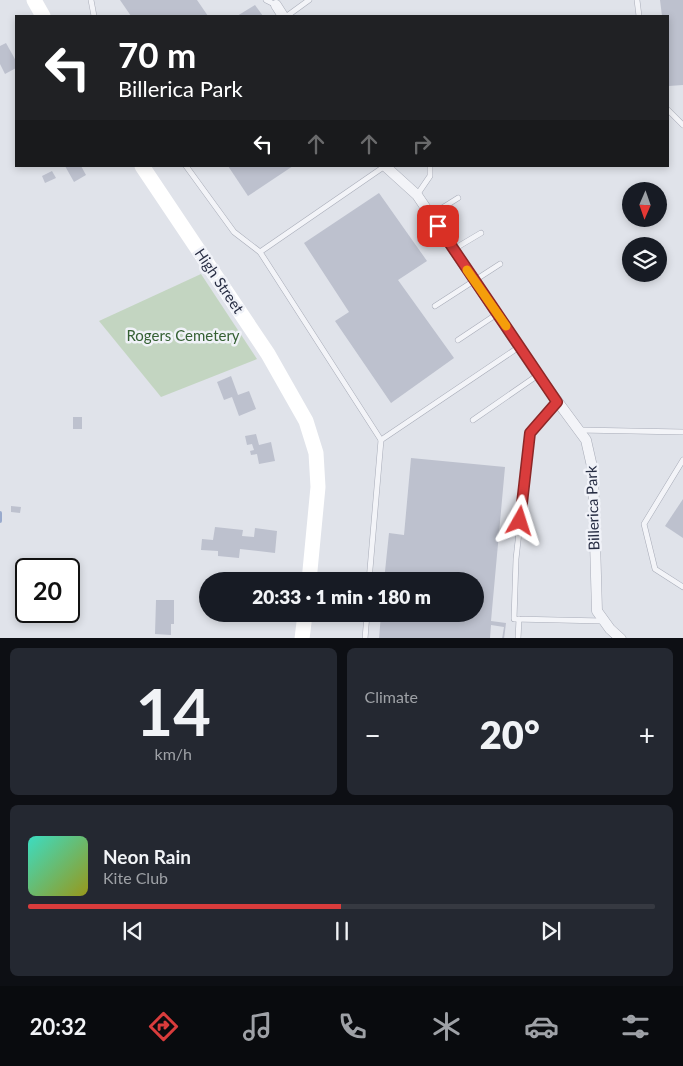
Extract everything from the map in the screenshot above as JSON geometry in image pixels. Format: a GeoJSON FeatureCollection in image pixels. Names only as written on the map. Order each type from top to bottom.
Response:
{"type":"FeatureCollection","features":[{"type":"Feature","properties":{"kind":"main road"},"geometry":{"type":"LineString","coordinates":[[34,0],[42,15]]}},
{"type":"Feature","properties":{"kind":"main road","name":"High Street"},"geometry":{"type":"LineString","coordinates":[[143,167],[289,388],[306,421],[316,452],[318,487],[310,572]]}},
{"type":"Feature","properties":{"kind":"main road"},"geometry":{"type":"LineString","coordinates":[[302,638],[304,622]]}},
{"type":"Feature","properties":{"kind":"street"},"geometry":{"type":"LineString","coordinates":[[276,5],[282,15]]}},
{"type":"Feature","properties":{"kind":"street","name":"Billerica Park"},"geometry":{"type":"LineString","coordinates":[[386,167],[417,195],[538,375],[586,440],[594,471],[597,611],[603,621],[621,638]]}},
{"type":"Feature","properties":{"kind":"lane"},"geometry":{"type":"LineString","coordinates":[[91,0],[94,15]]}},
{"type":"Feature","properties":{"kind":"lane"},"geometry":{"type":"LineString","coordinates":[[266,0],[276,5]]}},
{"type":"Feature","properties":{"kind":"lane"},"geometry":{"type":"LineString","coordinates":[[288,15],[309,0]]}},
{"type":"Feature","properties":{"kind":"lane"},"geometry":{"type":"LineString","coordinates":[[637,0],[639,15]]}},
{"type":"Feature","properties":{"kind":"lane"},"geometry":{"type":"LineString","coordinates":[[669,111],[683,125]]}},
{"type":"Feature","properties":{"kind":"lane"},"geometry":{"type":"LineString","coordinates":[[187,167],[234,232],[260,252],[381,440],[371,572]]}},
{"type":"Feature","properties":{"kind":"lane"},"geometry":{"type":"LineString","coordinates":[[260,252],[384,167]]}},
{"type":"Feature","properties":{"kind":"lane"},"geometry":{"type":"LineString","coordinates":[[417,195],[430,176],[430,167]]}},
{"type":"Feature","properties":{"kind":"lane"},"geometry":{"type":"LineString","coordinates":[[431,215],[458,198]]}},
{"type":"Feature","properties":{"kind":"lane"},"geometry":{"type":"LineString","coordinates":[[454,249],[481,233]]}},
{"type":"Feature","properties":{"kind":"lane"},"geometry":{"type":"LineString","coordinates":[[435,306],[500,264]]}},
{"type":"Feature","properties":{"kind":"lane"},"geometry":{"type":"LineString","coordinates":[[458,340],[497,314]]}},
{"type":"Feature","properties":{"kind":"lane"},"geometry":{"type":"LineString","coordinates":[[381,440],[519,347]]}},
{"type":"Feature","properties":{"kind":"lane"},"geometry":{"type":"LineString","coordinates":[[473,420],[538,375]]}},
{"type":"Feature","properties":{"kind":"lane"},"geometry":{"type":"LineString","coordinates":[[557,402],[530,433],[516,559],[514,619],[603,621]]}},
{"type":"Feature","properties":{"kind":"lane"},"geometry":{"type":"LineString","coordinates":[[578,430],[683,432]]}},
{"type":"Feature","properties":{"kind":"lane"},"geometry":{"type":"LineString","coordinates":[[683,460],[644,524],[655,569],[683,587]]}},
{"type":"Feature","properties":{"kind":"lane"},"geometry":{"type":"LineString","coordinates":[[518,638],[520,619]]}},
{"type":"Feature","properties":{"kind":"lane"},"geometry":{"type":"LineString","coordinates":[[365,638],[366,622]]}},
{"type":"Feature","properties":{"kind":"green space","name":"Rogers Cemetery"},"geometry":{"type":"Polygon","coordinates":[[[201,274],[257,359],[161,397],[99,321],[201,274]]]}},
{"type":"Feature","properties":{"kind":"building"},"geometry":{"type":"Polygon","coordinates":[[[120,0],[197,0],[207,15],[130,15],[120,0]]]}},
{"type":"Feature","properties":{"kind":"building"},"geometry":{"type":"Polygon","coordinates":[[[660,0],[683,0],[683,85],[669,86],[669,15],[662,15],[660,0]]]}},
{"type":"Feature","properties":{"kind":"building"},"geometry":{"type":"Polygon","coordinates":[[[255,5],[262,15],[239,15],[255,5]]]}},
{"type":"Feature","properties":{"kind":"building"},"geometry":{"type":"Polygon","coordinates":[[[6,43],[15,59],[15,69],[5,74],[0,64],[0,46],[6,43]]]}},
{"type":"Feature","properties":{"kind":"building"},"geometry":{"type":"Polygon","coordinates":[[[66,167],[82,167],[86,175],[74,182],[66,167]]]}},
{"type":"Feature","properties":{"kind":"building"},"geometry":{"type":"Polygon","coordinates":[[[229,167],[292,167],[248,196],[229,167]]]}},
{"type":"Feature","properties":{"kind":"building"},"geometry":{"type":"Polygon","coordinates":[[[52,171],[56,178],[45,183],[42,176],[52,171]]]}},
{"type":"Feature","properties":{"kind":"building"},"geometry":{"type":"Polygon","coordinates":[[[379,193],[427,261],[398,280],[454,358],[391,403],[335,321],[349,312],[304,243],[379,193]]]}},
{"type":"Feature","properties":{"kind":"building"},"geometry":{"type":"Polygon","coordinates":[[[231,376],[238,395],[249,391],[256,409],[239,416],[232,397],[224,400],[217,382],[231,376]]]}},
{"type":"Feature","properties":{"kind":"building"},"geometry":{"type":"Polygon","coordinates":[[[73,417],[82,417],[82,429],[73,429],[73,417]]]}},
{"type":"Feature","properties":{"kind":"building"},"geometry":{"type":"Polygon","coordinates":[[[256,434],[259,445],[271,442],[275,461],[259,464],[257,454],[251,455],[250,451],[254,450],[252,444],[247,445],[245,436],[256,434]]]}},
{"type":"Feature","properties":{"kind":"building"},"geometry":{"type":"Polygon","coordinates":[[[411,458],[505,467],[491,621],[506,623],[504,638],[502,638],[504,627],[491,625],[490,638],[379,638],[380,622],[484,622],[484,572],[385,572],[389,533],[404,535],[411,458]]]}},
{"type":"Feature","properties":{"kind":"building"},"geometry":{"type":"Polygon","coordinates":[[[683,499],[683,538],[665,526],[683,499]]]}},
{"type":"Feature","properties":{"kind":"building"},"geometry":{"type":"Polygon","coordinates":[[[11,506],[21,507],[20,513],[11,512],[11,506]]]}},
{"type":"Feature","properties":{"kind":"building"},"geometry":{"type":"Polygon","coordinates":[[[215,527],[243,530],[242,536],[254,537],[255,528],[277,531],[275,553],[240,549],[239,558],[218,556],[218,551],[201,550],[202,539],[213,540],[215,527]]]}},
{"type":"Feature","properties":{"kind":"building"},"geometry":{"type":"Polygon","coordinates":[[[156,600],[174,600],[174,624],[171,624],[171,635],[155,634],[156,600]]]}},
{"type":"Feature","properties":{"kind":"waterway"},"geometry":{"type":"LineString","coordinates":[[0,513],[0,521]]}},
{"type":"Feature","properties":{"kind":"slow traffic"},"geometry":{"type":"LineString","coordinates":[[467,270],[506,326]]}},
{"type":"Feature","properties":{"kind":"route"},"geometry":{"type":"LineString","coordinates":[[438,226],[557,402],[530,433],[520,521]]}}]}
